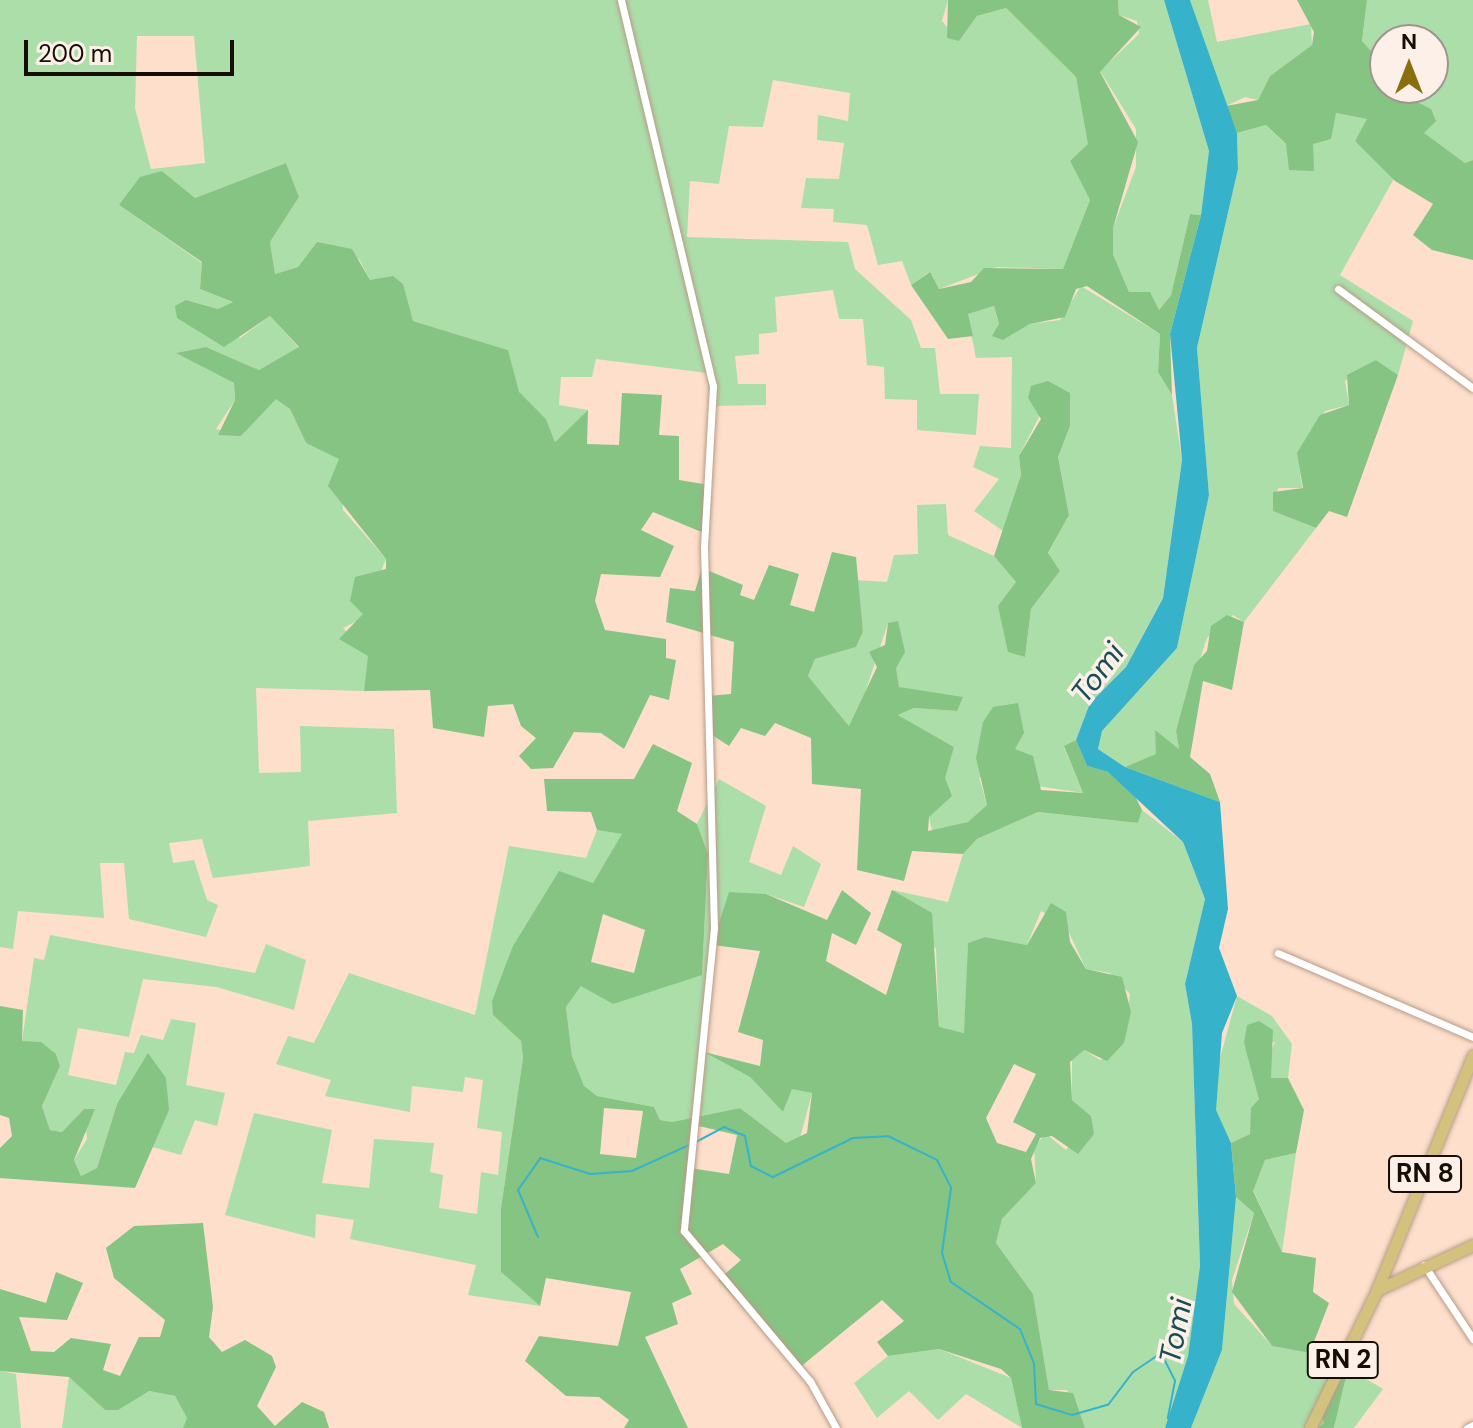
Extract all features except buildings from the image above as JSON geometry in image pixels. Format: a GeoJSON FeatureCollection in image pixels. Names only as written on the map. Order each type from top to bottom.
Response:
{"type":"FeatureCollection","features":[{"type":"Feature","properties":{"kind":"main road","name":"RN 8"},"geometry":{"type":"LineString","coordinates":[[1376,1292],[1473,1055]]}},
{"type":"Feature","properties":{"kind":"main road"},"geometry":{"type":"LineString","coordinates":[[1376,1292],[1423,1263],[1473,1245]]}},
{"type":"Feature","properties":{"kind":"main road","name":"RN 2"},"geometry":{"type":"LineString","coordinates":[[1310,1428],[1376,1292]]}},
{"type":"Feature","properties":{"kind":"street"},"geometry":{"type":"LineString","coordinates":[[621,0],[713,386],[704,547],[714,928],[684,1231],[810,1381],[836,1428]]}},
{"type":"Feature","properties":{"kind":"street"},"geometry":{"type":"LineString","coordinates":[[1338,289],[1473,388]]}},
{"type":"Feature","properties":{"kind":"street"},"geometry":{"type":"LineString","coordinates":[[1278,953],[1473,1037]]}},
{"type":"Feature","properties":{"kind":"street"},"geometry":{"type":"LineString","coordinates":[[1423,1263],[1473,1339]]}},
{"type":"Feature","properties":{"kind":"street"},"geometry":{"type":"LineString","coordinates":[[1467,1428],[1473,1425]]}},
{"type":"Feature","properties":{"kind":"green space"},"geometry":{"type":"Polygon","coordinates":[[[0,0],[948,0],[942,21],[959,41],[977,16],[1006,8],[1076,77],[1089,144],[1070,161],[1090,200],[1063,269],[997,267],[939,289],[929,272],[911,285],[902,261],[878,265],[867,225],[833,222],[834,209],[801,208],[806,178],[839,179],[844,143],[817,140],[818,115],[848,121],[850,93],[773,80],[763,127],[729,126],[719,184],[690,181],[687,237],[848,242],[855,269],[911,320],[921,348],[935,348],[940,394],[979,394],[976,435],[917,430],[917,400],[885,399],[884,367],[867,365],[863,319],[839,319],[833,290],[775,297],[777,332],[759,334],[759,354],[735,356],[738,384],[766,384],[766,405],[710,406],[707,373],[596,359],[592,377],[561,377],[559,405],[588,410],[555,442],[546,419],[518,392],[508,350],[413,321],[403,296],[370,280],[359,259],[317,242],[298,267],[275,274],[270,242],[299,197],[286,163],[195,198],[162,171],[119,205],[202,263],[200,289],[233,302],[218,309],[186,300],[240,338],[270,316],[299,348],[259,370],[206,347],[177,353],[234,383],[235,400],[216,429],[241,436],[276,398],[290,409],[306,443],[340,459],[343,510],[386,559],[361,619],[343,628],[369,656],[364,691],[256,688],[259,773],[301,772],[300,726],[394,729],[397,813],[308,821],[310,866],[213,878],[202,839],[169,843],[173,863],[194,860],[207,900],[218,905],[206,937],[129,919],[124,863],[100,863],[104,918],[18,911],[13,949],[0,947],[0,0]],[[137,36],[135,108],[151,169],[205,163],[194,36],[137,36]]]}},
{"type":"Feature","properties":{"kind":"green space"},"geometry":{"type":"Polygon","coordinates":[[[948,0],[1118,0],[1119,15],[1141,27],[1100,72],[1138,142],[1113,228],[1113,254],[1129,292],[1150,292],[1159,310],[1171,295],[1190,214],[1201,215],[1170,334],[1172,395],[1158,372],[1160,334],[1087,286],[1076,289],[1065,317],[1030,324],[1003,340],[992,336],[999,324],[994,306],[968,314],[973,336],[948,339],[911,285],[930,272],[939,289],[971,282],[984,268],[1063,269],[1090,200],[1070,161],[1088,144],[1076,77],[1006,8],[977,16],[959,41],[947,38],[948,0]]]}},
{"type":"Feature","properties":{"kind":"green space"},"geometry":{"type":"Polygon","coordinates":[[[1118,0],[1164,0],[1209,151],[1201,215],[1190,214],[1171,295],[1158,311],[1129,292],[1113,254],[1113,228],[1136,167],[1136,129],[1100,71],[1139,34],[1137,21],[1119,15],[1118,0]]]}},
{"type":"Feature","properties":{"kind":"green space"},"geometry":{"type":"Polygon","coordinates":[[[1190,0],[1208,0],[1217,42],[1311,24],[1312,45],[1270,76],[1258,100],[1245,97],[1226,106],[1190,0]]]}},
{"type":"Feature","properties":{"kind":"green space"},"geometry":{"type":"Polygon","coordinates":[[[1297,0],[1367,0],[1362,41],[1369,49],[1369,104],[1421,104],[1431,109],[1436,121],[1424,133],[1465,163],[1473,160],[1473,260],[1432,250],[1413,235],[1433,204],[1395,181],[1355,141],[1367,119],[1336,113],[1331,139],[1313,144],[1314,171],[1289,170],[1286,144],[1266,125],[1237,133],[1226,106],[1258,100],[1270,76],[1312,45],[1314,32],[1297,0]]]}},
{"type":"Feature","properties":{"kind":"green space"},"geometry":{"type":"Polygon","coordinates":[[[1367,0],[1473,0],[1473,160],[1465,163],[1423,133],[1413,104],[1449,104],[1449,24],[1369,24],[1369,49],[1362,41],[1367,0]]]}},
{"type":"Feature","properties":{"kind":"green space"},"geometry":{"type":"Polygon","coordinates":[[[1336,113],[1368,119],[1355,141],[1396,175],[1340,275],[1413,321],[1398,375],[1376,360],[1345,381],[1349,405],[1325,411],[1299,465],[1302,488],[1278,488],[1274,511],[1316,528],[1244,622],[1233,615],[1207,638],[1176,731],[1179,749],[1155,731],[1157,754],[1125,767],[1098,749],[1102,731],[1177,648],[1209,495],[1197,348],[1238,169],[1237,133],[1266,125],[1313,171],[1312,144],[1336,113]]]}},
{"type":"Feature","properties":{"kind":"green space"},"geometry":{"type":"Polygon","coordinates":[[[286,163],[299,197],[270,242],[275,274],[298,267],[317,242],[352,249],[370,280],[393,276],[403,284],[413,321],[508,350],[519,392],[546,419],[555,442],[588,410],[587,444],[619,445],[622,393],[662,395],[659,435],[679,436],[679,480],[709,485],[704,533],[653,512],[641,530],[674,546],[660,577],[601,574],[595,601],[605,630],[666,639],[666,658],[676,660],[669,700],[650,695],[624,749],[601,733],[574,732],[553,768],[531,769],[519,756],[536,738],[521,726],[513,704],[488,706],[484,737],[433,728],[430,690],[364,691],[368,656],[339,639],[363,614],[350,601],[355,577],[386,569],[386,559],[328,486],[339,459],[306,443],[290,409],[276,399],[241,436],[218,435],[235,400],[234,383],[176,353],[206,347],[259,370],[299,347],[270,316],[224,347],[177,318],[175,306],[186,300],[218,309],[233,302],[200,289],[202,262],[119,205],[140,177],[162,171],[195,198],[286,163]]]}},
{"type":"Feature","properties":{"kind":"green space"},"geometry":{"type":"Polygon","coordinates":[[[1081,286],[1160,334],[1158,372],[1172,395],[1182,460],[1163,597],[1126,667],[1090,703],[1076,740],[1064,747],[1083,793],[979,777],[987,805],[968,822],[933,835],[929,817],[954,747],[898,715],[914,708],[957,711],[899,687],[888,623],[855,723],[849,726],[808,676],[815,659],[856,647],[863,632],[854,580],[887,582],[894,555],[918,554],[917,505],[946,504],[948,535],[994,556],[1016,582],[1008,651],[1025,657],[1031,609],[1060,571],[1048,554],[1069,515],[1058,457],[1070,426],[1041,413],[1019,456],[1021,475],[1003,531],[974,511],[999,479],[973,467],[980,446],[1011,448],[1012,357],[976,358],[967,314],[994,306],[1003,340],[1030,324],[1060,320],[1081,286]]]}},
{"type":"Feature","properties":{"kind":"green space"},"geometry":{"type":"Polygon","coordinates":[[[1376,360],[1398,375],[1347,517],[1329,511],[1316,528],[1273,511],[1273,492],[1303,488],[1297,453],[1320,415],[1349,405],[1347,375],[1376,360]]]}},
{"type":"Feature","properties":{"kind":"green space"},"geometry":{"type":"Polygon","coordinates":[[[1048,381],[1070,393],[1070,426],[1058,457],[1069,515],[1048,553],[1060,571],[1031,609],[1025,657],[1008,652],[998,606],[1016,582],[994,556],[1021,475],[1019,456],[1041,419],[1028,398],[1031,386],[1048,381]]]}},
{"type":"Feature","properties":{"kind":"green space"},"geometry":{"type":"Polygon","coordinates":[[[832,552],[856,557],[863,632],[856,647],[815,659],[808,676],[849,726],[877,667],[869,652],[885,645],[888,623],[898,621],[905,652],[896,668],[899,687],[963,697],[957,711],[914,708],[898,715],[954,747],[945,778],[952,796],[929,817],[928,831],[968,822],[987,805],[976,758],[983,722],[993,707],[1018,703],[1024,733],[1015,749],[1033,756],[1041,790],[1083,793],[1064,746],[1076,740],[1087,766],[1108,772],[1133,792],[1142,810],[1138,823],[1038,812],[977,839],[963,854],[912,851],[904,881],[857,870],[861,789],[812,784],[811,738],[775,723],[765,736],[741,728],[729,746],[706,731],[708,696],[731,694],[734,642],[666,622],[670,588],[695,591],[702,568],[743,585],[740,595],[754,600],[769,565],[799,574],[790,605],[814,612],[832,552]]]}},
{"type":"Feature","properties":{"kind":"green space"},"geometry":{"type":"Polygon","coordinates":[[[1227,615],[1244,622],[1232,690],[1203,681],[1190,757],[1210,774],[1220,802],[1125,767],[1156,754],[1155,730],[1179,749],[1176,731],[1194,665],[1207,651],[1211,626],[1227,615]]]}},
{"type":"Feature","properties":{"kind":"green space"},"geometry":{"type":"Polygon","coordinates":[[[653,744],[692,763],[677,811],[697,824],[708,854],[702,975],[613,1004],[581,986],[566,1007],[572,1056],[584,1086],[597,1096],[654,1107],[660,1120],[672,1122],[740,1108],[786,1143],[807,1133],[812,1093],[792,1089],[783,1112],[750,1077],[704,1052],[760,1066],[763,1040],[738,1032],[760,951],[712,945],[729,892],[766,894],[827,920],[842,890],[871,913],[856,945],[832,933],[826,961],[886,995],[902,944],[877,930],[892,890],[932,913],[939,1027],[964,1033],[968,943],[985,937],[1027,945],[1051,903],[1066,912],[1070,942],[1086,969],[1122,977],[1131,1012],[1124,1043],[1107,1061],[1084,1050],[1070,1062],[1072,1100],[1091,1116],[1094,1134],[1078,1154],[1052,1136],[1040,1138],[1031,1159],[1036,1183],[1002,1219],[996,1243],[1033,1294],[1049,1390],[1073,1393],[1085,1428],[1022,1428],[1011,1378],[1001,1369],[939,1349],[888,1356],[877,1342],[904,1321],[882,1300],[799,1368],[718,1280],[741,1260],[723,1244],[680,1269],[692,1294],[672,1303],[678,1324],[645,1337],[688,1428],[624,1428],[629,1420],[599,1397],[566,1396],[525,1361],[539,1336],[618,1346],[631,1292],[546,1278],[540,1306],[501,1272],[501,1208],[523,1058],[521,1041],[493,1015],[492,1001],[513,946],[559,871],[593,883],[622,834],[597,830],[591,812],[547,811],[544,779],[634,779],[653,744]],[[603,914],[591,962],[634,973],[645,930],[603,914]],[[1014,1064],[986,1118],[997,1143],[1026,1152],[1036,1134],[1013,1122],[1036,1074],[1014,1064]],[[604,1108],[600,1154],[636,1158],[643,1111],[604,1108]],[[699,1126],[690,1168],[729,1174],[737,1135],[699,1126]]]}},
{"type":"Feature","properties":{"kind":"green space"},"geometry":{"type":"Polygon","coordinates":[[[719,779],[766,806],[749,862],[781,875],[793,846],[821,864],[804,907],[766,894],[712,945],[704,1052],[750,1077],[783,1112],[792,1088],[812,1093],[799,1142],[786,1143],[740,1108],[672,1122],[660,1120],[654,1107],[597,1096],[584,1087],[572,1056],[566,1007],[581,986],[702,975],[708,854],[697,824],[719,779]]]}},
{"type":"Feature","properties":{"kind":"green space"},"geometry":{"type":"Polygon","coordinates":[[[1142,810],[1183,842],[1205,899],[1185,984],[1192,1024],[1200,1266],[1188,1356],[1165,1428],[1085,1428],[1067,1390],[1049,1390],[1033,1294],[996,1243],[1002,1219],[1036,1183],[1034,1146],[1046,1134],[1066,1150],[1091,1116],[1072,1100],[1072,1056],[1084,1050],[1100,1060],[1124,1043],[1130,994],[1110,973],[1086,969],[1065,924],[1041,911],[1027,945],[985,937],[968,943],[965,1033],[939,1028],[936,949],[892,890],[948,902],[963,854],[977,839],[1038,812],[1138,823],[1142,810]]]}},
{"type":"Feature","properties":{"kind":"green space"},"geometry":{"type":"Polygon","coordinates":[[[597,830],[623,834],[593,883],[559,872],[493,1015],[521,1041],[523,1058],[501,1208],[501,1272],[540,1306],[468,1295],[476,1265],[350,1239],[354,1220],[316,1214],[315,1238],[225,1215],[254,1113],[332,1130],[322,1183],[369,1188],[374,1139],[434,1143],[430,1172],[443,1175],[439,1208],[477,1214],[481,1172],[498,1175],[502,1132],[477,1128],[483,1080],[465,1077],[463,1092],[412,1086],[410,1112],[325,1096],[331,1080],[276,1064],[288,1036],[314,1043],[349,973],[475,1015],[509,846],[586,858],[597,830]]]}},
{"type":"Feature","properties":{"kind":"green space"},"geometry":{"type":"Polygon","coordinates":[[[50,935],[255,973],[266,944],[306,960],[294,1010],[217,987],[143,979],[129,1037],[78,1028],[68,1075],[116,1085],[125,1052],[134,1053],[141,1035],[163,1040],[171,1019],[196,1023],[186,1085],[225,1093],[217,1126],[195,1120],[181,1155],[149,1146],[169,1110],[136,1082],[117,1104],[97,1168],[81,1176],[74,1160],[87,1139],[84,1109],[62,1132],[50,1130],[42,1106],[60,1066],[56,1054],[22,1041],[34,958],[44,960],[50,935]]]}},
{"type":"Feature","properties":{"kind":"green space"},"geometry":{"type":"Polygon","coordinates":[[[1237,996],[1272,1016],[1292,1044],[1288,1078],[1271,1078],[1267,1059],[1275,1042],[1244,1043],[1260,1093],[1250,1134],[1231,1143],[1216,1111],[1216,1073],[1237,996]]]}},
{"type":"Feature","properties":{"kind":"green space"},"geometry":{"type":"Polygon","coordinates":[[[0,1006],[23,1010],[22,1041],[41,1042],[56,1054],[60,1066],[42,1106],[50,1130],[62,1132],[84,1109],[95,1109],[74,1160],[81,1176],[97,1168],[117,1104],[148,1053],[166,1078],[169,1110],[135,1188],[0,1178],[0,1148],[12,1136],[9,1118],[0,1115],[0,1006]]]}},
{"type":"Feature","properties":{"kind":"green space"},"geometry":{"type":"Polygon","coordinates":[[[1259,1021],[1273,1030],[1271,1078],[1288,1078],[1304,1110],[1296,1153],[1265,1160],[1253,1191],[1282,1252],[1316,1258],[1313,1292],[1329,1303],[1312,1347],[1348,1368],[1334,1428],[1317,1428],[1324,1423],[1318,1406],[1328,1383],[1315,1354],[1272,1346],[1232,1292],[1254,1213],[1236,1197],[1231,1143],[1250,1134],[1251,1108],[1259,1099],[1244,1043],[1247,1025],[1259,1021]]]}},
{"type":"Feature","properties":{"kind":"green space"},"geometry":{"type":"Polygon","coordinates":[[[1296,1153],[1282,1252],[1253,1190],[1265,1160],[1296,1153]]]}},
{"type":"Feature","properties":{"kind":"green space"},"geometry":{"type":"Polygon","coordinates":[[[1236,1197],[1254,1213],[1232,1280],[1234,1304],[1272,1346],[1315,1354],[1322,1364],[1328,1383],[1324,1423],[1317,1428],[1191,1428],[1222,1350],[1236,1197]]]}},
{"type":"Feature","properties":{"kind":"green space"},"geometry":{"type":"Polygon","coordinates":[[[203,1223],[213,1307],[209,1337],[222,1352],[245,1340],[272,1356],[276,1367],[257,1406],[275,1426],[302,1402],[324,1412],[329,1428],[183,1428],[187,1418],[175,1396],[149,1391],[118,1410],[105,1410],[69,1377],[0,1371],[0,1289],[46,1303],[56,1272],[83,1283],[67,1320],[19,1317],[31,1351],[54,1352],[71,1338],[111,1344],[103,1370],[120,1376],[139,1337],[160,1337],[165,1320],[114,1278],[106,1248],[134,1226],[203,1223]]]}},
{"type":"Feature","properties":{"kind":"green space"},"geometry":{"type":"Polygon","coordinates":[[[939,1349],[1011,1378],[1022,1428],[966,1394],[938,1420],[909,1391],[877,1418],[854,1383],[888,1356],[939,1349]]]}},
{"type":"Feature","properties":{"kind":"green space"},"geometry":{"type":"Polygon","coordinates":[[[1348,1368],[1383,1389],[1354,1428],[1334,1428],[1348,1368]]]}},
{"type":"Feature","properties":{"kind":"green space"},"geometry":{"type":"Polygon","coordinates":[[[0,1371],[16,1374],[21,1428],[0,1428],[0,1371]]]}},
{"type":"Feature","properties":{"kind":"green space"},"geometry":{"type":"Polygon","coordinates":[[[69,1377],[105,1410],[149,1391],[175,1396],[187,1418],[183,1428],[62,1428],[69,1377]]]}},
{"type":"Feature","properties":{"kind":"water"},"geometry":{"type":"Polygon","coordinates":[[[1164,0],[1190,0],[1237,133],[1238,169],[1197,348],[1209,495],[1177,648],[1102,731],[1098,749],[1125,767],[1220,802],[1228,909],[1219,948],[1237,996],[1222,1033],[1216,1110],[1231,1143],[1236,1197],[1222,1350],[1191,1428],[1165,1428],[1188,1356],[1200,1266],[1192,1024],[1185,984],[1205,899],[1183,842],[1108,772],[1087,766],[1076,740],[1090,703],[1126,667],[1163,598],[1182,460],[1170,334],[1201,215],[1209,151],[1164,0]]]}},
{"type":"Feature","properties":{"kind":"waterway","name":"Tomi"},"geometry":{"type":"LineString","coordinates":[[694,1143],[724,1127],[745,1136],[751,1166],[773,1177],[853,1138],[888,1136],[937,1160],[951,1188],[942,1253],[951,1282],[1020,1329],[1034,1364],[1036,1404],[1072,1415],[1108,1405],[1133,1372],[1161,1353],[1175,1381],[1168,1418]]}},
{"type":"Feature","properties":{"kind":"waterway"},"geometry":{"type":"LineString","coordinates":[[538,1237],[518,1190],[540,1158],[590,1174],[632,1171],[689,1145]]}}]}
